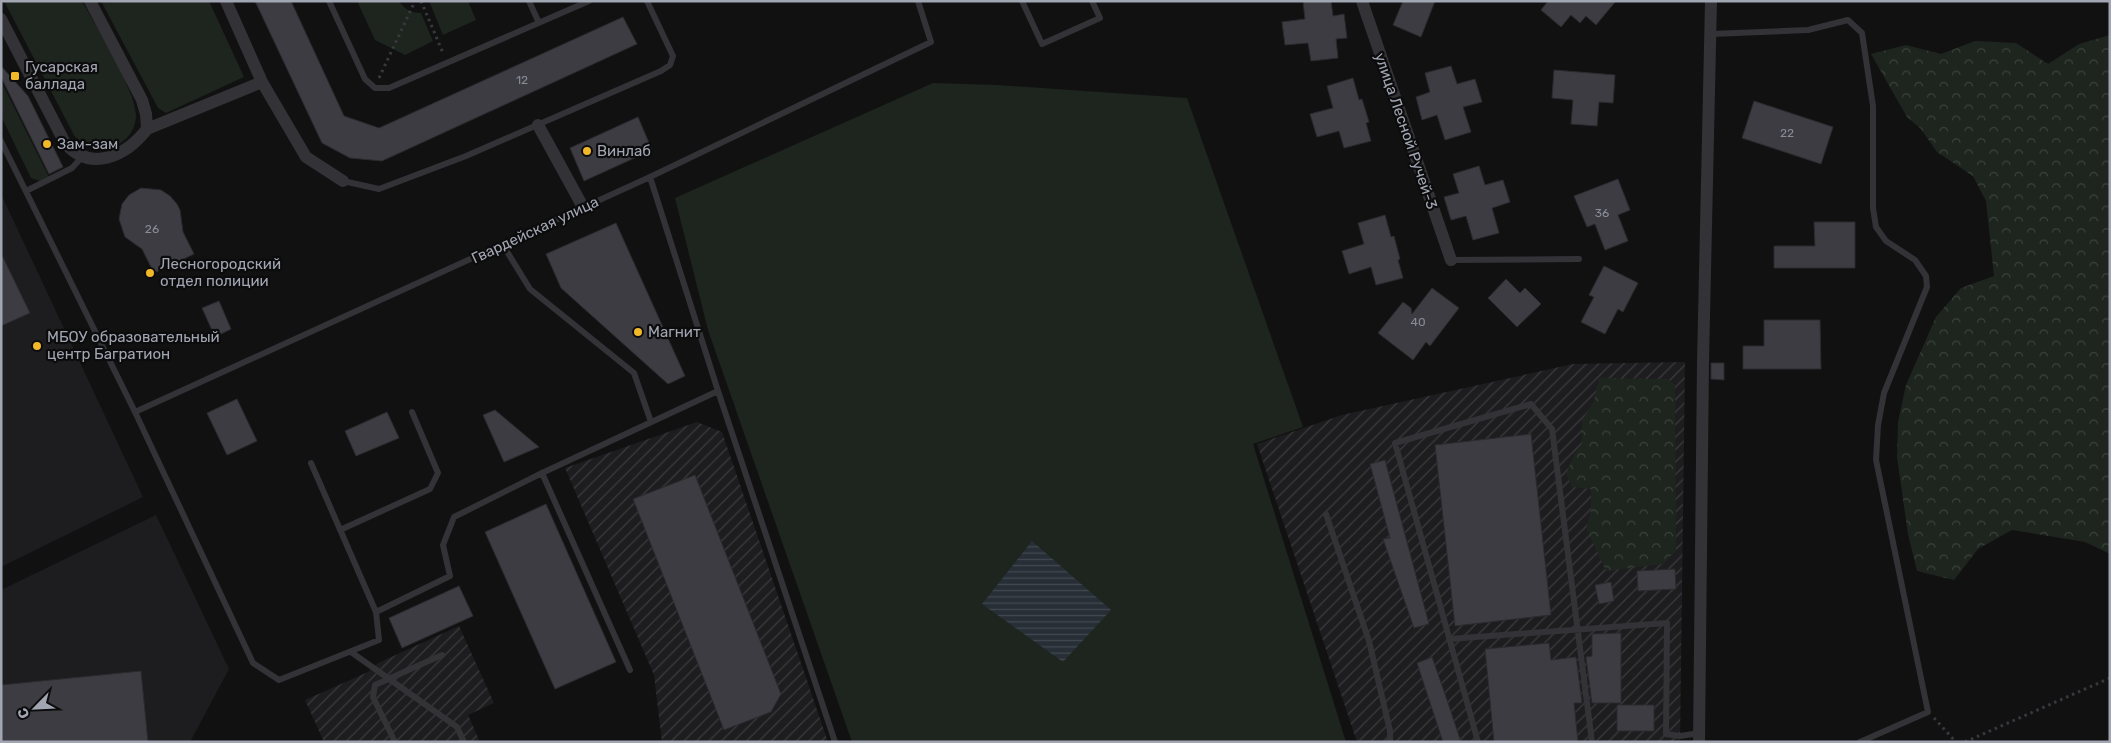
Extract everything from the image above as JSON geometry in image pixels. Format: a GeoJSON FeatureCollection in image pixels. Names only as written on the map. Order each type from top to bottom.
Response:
{"type":"FeatureCollection","features":[{"type":"Feature","properties":{"kind":"street"},"geometry":{"type":"LineString","coordinates":[[90,1],[142,100],[148,130]]}},
{"type":"Feature","properties":{"kind":"street"},"geometry":{"type":"LineString","coordinates":[[226,1],[262,82],[306,157],[343,181]]}},
{"type":"Feature","properties":{"kind":"street","name":"улица Лесной Ручей-3"},"geometry":{"type":"LineString","coordinates":[[1362,1],[1451,260]]}},
{"type":"Feature","properties":{"kind":"street"},"geometry":{"type":"LineString","coordinates":[[1700,738],[1703,362],[1711,1]]}},
{"type":"Feature","properties":{"kind":"street"},"geometry":{"type":"LineString","coordinates":[[1,19],[65,143],[72,151],[92,160],[102,160],[115,155],[139,140],[148,130],[262,82]]}},
{"type":"Feature","properties":{"kind":"street"},"geometry":{"type":"LineString","coordinates":[[538,125],[583,208]]}},
{"type":"Feature","properties":{"kind":"lane"},"geometry":{"type":"LineString","coordinates":[[329,1],[365,79],[375,88],[388,88],[589,1]]}},
{"type":"Feature","properties":{"kind":"lane"},"geometry":{"type":"LineString","coordinates":[[529,1],[539,23]]}},
{"type":"Feature","properties":{"kind":"lane"},"geometry":{"type":"LineString","coordinates":[[343,181],[379,189],[466,156],[670,65],[673,56],[647,1]]}},
{"type":"Feature","properties":{"kind":"lane","name":"Гвардейская улица"},"geometry":{"type":"LineString","coordinates":[[135,412],[650,177],[931,42],[918,1]]}},
{"type":"Feature","properties":{"kind":"lane"},"geometry":{"type":"LineString","coordinates":[[1022,1],[1042,44],[1100,18],[1092,1]]}},
{"type":"Feature","properties":{"kind":"lane"},"geometry":{"type":"LineString","coordinates":[[1711,34],[1808,30],[1848,20],[1862,33],[1873,106],[1873,208],[1876,227],[1886,241],[1915,260],[1926,276],[1927,288],[1884,393],[1878,424],[1876,460],[1928,712],[1860,742]]}},
{"type":"Feature","properties":{"kind":"lane"},"geometry":{"type":"LineString","coordinates":[[1,141],[135,412],[253,663],[279,680],[379,640],[376,612],[311,463]]}},
{"type":"Feature","properties":{"kind":"lane"},"geometry":{"type":"LineString","coordinates":[[26,191],[72,168],[82,157]]}},
{"type":"Feature","properties":{"kind":"lane"},"geometry":{"type":"LineString","coordinates":[[650,177],[718,391],[835,742]]}},
{"type":"Feature","properties":{"kind":"lane"},"geometry":{"type":"LineString","coordinates":[[503,245],[530,289],[634,373],[651,422]]}},
{"type":"Feature","properties":{"kind":"lane"},"geometry":{"type":"LineString","coordinates":[[1451,260],[1579,259]]}},
{"type":"Feature","properties":{"kind":"lane"},"geometry":{"type":"LineString","coordinates":[[376,612],[450,576],[443,545],[454,518],[542,472],[718,391]]}},
{"type":"Feature","properties":{"kind":"lane"},"geometry":{"type":"LineString","coordinates":[[1478,742],[1395,443],[1531,404],[1552,429],[1592,742]]}},
{"type":"Feature","properties":{"kind":"lane"},"geometry":{"type":"LineString","coordinates":[[340,530],[430,489],[438,472],[412,412]]}},
{"type":"Feature","properties":{"kind":"lane"},"geometry":{"type":"LineString","coordinates":[[542,472],[630,670]]}},
{"type":"Feature","properties":{"kind":"lane"},"geometry":{"type":"LineString","coordinates":[[1326,514],[1369,641],[1390,731],[1390,742]]}},
{"type":"Feature","properties":{"kind":"lane"},"geometry":{"type":"LineString","coordinates":[[1449,639],[1667,623],[1666,734],[1700,738]]}},
{"type":"Feature","properties":{"kind":"lane"},"geometry":{"type":"LineString","coordinates":[[351,652],[457,727],[464,742]]}},
{"type":"Feature","properties":{"kind":"lane"},"geometry":{"type":"LineString","coordinates":[[395,742],[373,697],[375,685],[442,655]]}},
{"type":"Feature","properties":{"kind":"path"},"geometry":{"type":"LineString","coordinates":[[375,88],[415,1]]}},
{"type":"Feature","properties":{"kind":"path"},"geometry":{"type":"LineString","coordinates":[[421,1],[447,63]]}},
{"type":"Feature","properties":{"kind":"path"},"geometry":{"type":"LineString","coordinates":[[1965,742],[2110,678]]}},
{"type":"Feature","properties":{"kind":"path"},"geometry":{"type":"LineString","coordinates":[[1928,712],[1956,742]]}},
{"type":"Feature","properties":{"kind":"shaded area","name":"МБОУ образовательный центр Багратион"},"geometry":{"type":"Polygon","coordinates":[[[1,194],[143,497],[1,567],[1,194]]]}},
{"type":"Feature","properties":{"kind":"shaded area"},"geometry":{"type":"Polygon","coordinates":[[[1685,362],[1680,742],[1357,742],[1257,444],[1342,415],[1573,364],[1685,362]]]}},
{"type":"Feature","properties":{"kind":"shaded area"},"geometry":{"type":"Polygon","coordinates":[[[697,422],[722,432],[828,742],[662,742],[654,675],[565,468],[697,422]]]}},
{"type":"Feature","properties":{"kind":"shaded area"},"geometry":{"type":"Polygon","coordinates":[[[156,515],[229,669],[190,742],[1,742],[1,590],[156,515]]]}},
{"type":"Feature","properties":{"kind":"shaded area"},"geometry":{"type":"Polygon","coordinates":[[[1032,541],[1111,610],[1063,662],[982,604],[1032,541]]]}},
{"type":"Feature","properties":{"kind":"shaded area"},"geometry":{"type":"Polygon","coordinates":[[[459,626],[494,703],[468,715],[480,742],[324,742],[305,700],[368,672],[378,663],[459,626]]]}},
{"type":"Feature","properties":{"kind":"green space"},"geometry":{"type":"Polygon","coordinates":[[[4,1],[82,1],[105,41],[134,104],[135,124],[125,140],[111,148],[100,149],[90,146],[75,137],[4,1]]]}},
{"type":"Feature","properties":{"kind":"green space"},"geometry":{"type":"Polygon","coordinates":[[[101,1],[209,1],[244,77],[166,113],[158,108],[101,1]]]}},
{"type":"Feature","properties":{"kind":"green space"},"geometry":{"type":"Polygon","coordinates":[[[357,1],[399,1],[408,10],[421,13],[433,41],[405,55],[375,40],[357,1]]]}},
{"type":"Feature","properties":{"kind":"green space"},"geometry":{"type":"Polygon","coordinates":[[[429,1],[468,1],[476,20],[443,35],[429,1]]]}},
{"type":"Feature","properties":{"kind":"green space"},"geometry":{"type":"Polygon","coordinates":[[[2110,35],[2110,554],[2085,542],[2012,530],[1978,549],[1954,580],[1917,571],[1908,534],[1897,457],[1898,422],[1906,385],[1936,317],[1961,288],[1994,276],[1986,201],[1973,176],[1937,152],[1921,129],[1907,117],[1871,54],[1906,45],[1941,54],[1975,41],[2016,43],[2048,64],[2079,44],[2110,35]]]}},
{"type":"Feature","properties":{"kind":"green space"},"geometry":{"type":"Polygon","coordinates":[[[1,81],[49,177],[40,181],[31,178],[1,116],[1,81]]]}},
{"type":"Feature","properties":{"kind":"green space"},"geometry":{"type":"Polygon","coordinates":[[[933,83],[997,85],[1187,98],[1303,427],[1253,444],[1346,742],[852,742],[708,330],[675,198],[933,83]]]}},
{"type":"Feature","properties":{"kind":"green space"},"geometry":{"type":"Polygon","coordinates":[[[1599,378],[1668,379],[1675,385],[1676,550],[1663,564],[1606,571],[1586,528],[1591,512],[1591,489],[1572,487],[1566,474],[1575,453],[1582,444],[1582,421],[1594,401],[1599,378]]]}},
{"type":"Feature","properties":{"kind":"building"},"geometry":{"type":"Polygon","coordinates":[[[255,1],[291,1],[344,116],[379,128],[623,17],[637,44],[382,161],[350,158],[322,143],[255,1]]]}},
{"type":"Feature","properties":{"kind":"building"},"geometry":{"type":"Polygon","coordinates":[[[1303,1],[1331,1],[1333,16],[1344,14],[1347,38],[1336,39],[1338,58],[1311,61],[1308,43],[1285,45],[1282,22],[1305,19],[1303,1]]]}},
{"type":"Feature","properties":{"kind":"building"},"geometry":{"type":"Polygon","coordinates":[[[1403,1],[1435,1],[1421,37],[1393,25],[1403,1]]]}},
{"type":"Feature","properties":{"kind":"building"},"geometry":{"type":"Polygon","coordinates":[[[1548,1],[1616,1],[1596,25],[1586,16],[1580,23],[1571,15],[1561,27],[1541,10],[1548,1]]]}},
{"type":"Feature","properties":{"kind":"building"},"geometry":{"type":"Polygon","coordinates":[[[1,66],[28,96],[63,167],[49,174],[1,77],[1,66]]]}},
{"type":"Feature","properties":{"kind":"building"},"geometry":{"type":"Polygon","coordinates":[[[1451,66],[1457,84],[1475,79],[1482,102],[1463,107],[1471,132],[1445,140],[1437,115],[1422,120],[1416,97],[1430,92],[1425,73],[1451,66]]]}},
{"type":"Feature","properties":{"kind":"building"},"geometry":{"type":"Polygon","coordinates":[[[1554,70],[1615,75],[1613,103],[1599,102],[1597,126],[1571,124],[1573,100],[1552,98],[1554,70]]]}},
{"type":"Feature","properties":{"kind":"building"},"geometry":{"type":"Polygon","coordinates":[[[1353,78],[1359,100],[1362,99],[1369,122],[1366,123],[1371,141],[1344,148],[1339,131],[1317,137],[1310,114],[1333,108],[1327,86],[1353,78]]]}},
{"type":"Feature","properties":{"kind":"building"},"geometry":{"type":"Polygon","coordinates":[[[1754,101],[1833,127],[1821,164],[1742,138],[1754,101]]]}},
{"type":"Feature","properties":{"kind":"building"},"geometry":{"type":"Polygon","coordinates":[[[638,117],[652,150],[584,181],[570,148],[638,117]]]}},
{"type":"Feature","properties":{"kind":"building"},"geometry":{"type":"Polygon","coordinates":[[[1479,166],[1485,185],[1503,180],[1510,202],[1492,208],[1499,233],[1473,240],[1466,216],[1451,220],[1444,197],[1459,193],[1453,174],[1479,166]]]}},
{"type":"Feature","properties":{"kind":"building"},"geometry":{"type":"Polygon","coordinates":[[[1618,179],[1630,210],[1618,215],[1628,241],[1605,250],[1595,224],[1587,227],[1574,196],[1618,179]]]}},
{"type":"Feature","properties":{"kind":"building"},"geometry":{"type":"Polygon","coordinates":[[[141,188],[161,190],[177,204],[180,210],[183,232],[194,254],[154,273],[142,249],[125,237],[119,219],[122,204],[129,195],[141,188]]]}},
{"type":"Feature","properties":{"kind":"building"},"geometry":{"type":"Polygon","coordinates":[[[1385,215],[1391,237],[1394,236],[1403,278],[1376,285],[1371,267],[1349,274],[1342,251],[1364,244],[1358,223],[1385,215]]]}},
{"type":"Feature","properties":{"kind":"building"},"geometry":{"type":"Polygon","coordinates":[[[1814,222],[1855,222],[1855,268],[1774,268],[1774,246],[1815,246],[1814,222]]]}},
{"type":"Feature","properties":{"kind":"building","name":"Магнит"},"geometry":{"type":"Polygon","coordinates":[[[616,223],[685,376],[668,384],[561,288],[546,254],[616,223]]]}},
{"type":"Feature","properties":{"kind":"building"},"geometry":{"type":"Polygon","coordinates":[[[1,253],[30,313],[1,326],[1,253]]]}},
{"type":"Feature","properties":{"kind":"building"},"geometry":{"type":"Polygon","coordinates":[[[1604,266],[1638,283],[1623,312],[1618,309],[1605,334],[1581,322],[1594,297],[1589,295],[1604,266]]]}},
{"type":"Feature","properties":{"kind":"building"},"geometry":{"type":"Polygon","coordinates":[[[1506,279],[1520,293],[1525,288],[1541,304],[1517,327],[1488,298],[1506,279]]]}},
{"type":"Feature","properties":{"kind":"building"},"geometry":{"type":"Polygon","coordinates":[[[1432,288],[1459,308],[1430,346],[1426,342],[1413,360],[1378,333],[1403,302],[1411,308],[1412,314],[1432,288]]]}},
{"type":"Feature","properties":{"kind":"building"},"geometry":{"type":"Polygon","coordinates":[[[219,301],[231,329],[215,337],[202,308],[219,301]]]}},
{"type":"Feature","properties":{"kind":"building"},"geometry":{"type":"Polygon","coordinates":[[[1764,320],[1820,320],[1821,369],[1743,369],[1743,346],[1764,346],[1764,320]]]}},
{"type":"Feature","properties":{"kind":"building"},"geometry":{"type":"Polygon","coordinates":[[[1711,363],[1724,363],[1724,380],[1711,379],[1711,363]]]}},
{"type":"Feature","properties":{"kind":"building"},"geometry":{"type":"Polygon","coordinates":[[[237,399],[257,441],[227,455],[207,413],[237,399]]]}},
{"type":"Feature","properties":{"kind":"building"},"geometry":{"type":"Polygon","coordinates":[[[495,410],[539,447],[504,462],[483,415],[495,410]]]}},
{"type":"Feature","properties":{"kind":"building"},"geometry":{"type":"Polygon","coordinates":[[[387,412],[399,438],[356,456],[345,431],[387,412]]]}},
{"type":"Feature","properties":{"kind":"building"},"geometry":{"type":"Polygon","coordinates":[[[1531,434],[1551,615],[1455,626],[1435,445],[1531,434]]]}},
{"type":"Feature","properties":{"kind":"building"},"geometry":{"type":"Polygon","coordinates":[[[1385,460],[1429,624],[1414,628],[1383,539],[1390,538],[1370,464],[1385,460]]]}},
{"type":"Feature","properties":{"kind":"building"},"geometry":{"type":"Polygon","coordinates":[[[695,475],[781,694],[771,712],[724,730],[633,499],[695,475]]]}},
{"type":"Feature","properties":{"kind":"building"},"geometry":{"type":"Polygon","coordinates":[[[546,504],[616,662],[555,689],[485,532],[546,504]]]}},
{"type":"Feature","properties":{"kind":"building"},"geometry":{"type":"Polygon","coordinates":[[[1675,569],[1676,589],[1638,591],[1637,571],[1675,569]]]}},
{"type":"Feature","properties":{"kind":"building"},"geometry":{"type":"Polygon","coordinates":[[[1611,582],[1614,601],[1599,604],[1595,585],[1611,582]]]}},
{"type":"Feature","properties":{"kind":"building"},"geometry":{"type":"Polygon","coordinates":[[[459,586],[473,616],[402,648],[389,618],[459,586]]]}},
{"type":"Feature","properties":{"kind":"building"},"geometry":{"type":"Polygon","coordinates":[[[1621,633],[1621,703],[1592,703],[1586,657],[1592,656],[1592,634],[1621,633]]]}},
{"type":"Feature","properties":{"kind":"building"},"geometry":{"type":"Polygon","coordinates":[[[1549,643],[1551,660],[1576,657],[1582,703],[1574,703],[1578,742],[1494,742],[1485,649],[1549,643]]]}},
{"type":"Feature","properties":{"kind":"building"},"geometry":{"type":"Polygon","coordinates":[[[1432,657],[1461,742],[1443,742],[1417,663],[1432,657]]]}},
{"type":"Feature","properties":{"kind":"building"},"geometry":{"type":"Polygon","coordinates":[[[141,671],[148,742],[1,742],[1,685],[141,671]]]}},
{"type":"Feature","properties":{"kind":"building"},"geometry":{"type":"Polygon","coordinates":[[[1617,705],[1654,705],[1654,731],[1617,731],[1617,705]]]}},
{"type":"Feature","properties":{"kind":"place","name":"Гусарская баллада"},"geometry":{"type":"Point","coordinates":[15,76]}},
{"type":"Feature","properties":{"kind":"place","name":"Зам-зам"},"geometry":{"type":"Point","coordinates":[47,144]}},
{"type":"Feature","properties":{"kind":"place","name":"Винлаб"},"geometry":{"type":"Point","coordinates":[587,151]}},
{"type":"Feature","properties":{"kind":"place","name":"Лесногородский отдел полиции"},"geometry":{"type":"Point","coordinates":[150,273]}},
{"type":"Feature","properties":{"kind":"place","name":"Магнит"},"geometry":{"type":"Point","coordinates":[638,332]}},
{"type":"Feature","properties":{"kind":"place","name":"МБОУ образовательный центр Багратион"},"geometry":{"type":"Point","coordinates":[37,346]}}]}
